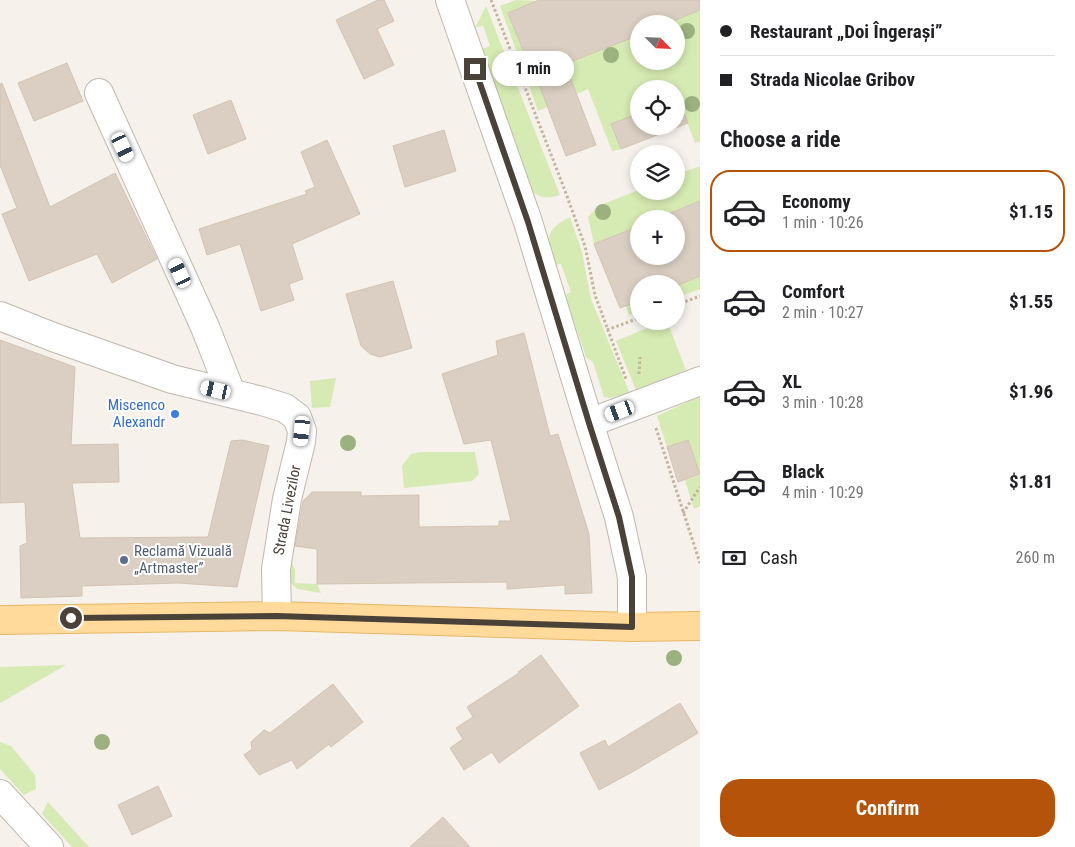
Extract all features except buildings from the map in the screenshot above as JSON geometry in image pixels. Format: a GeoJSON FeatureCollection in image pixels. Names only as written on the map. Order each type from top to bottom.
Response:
{"type":"FeatureCollection","features":[{"type":"Feature","properties":{"kind":"main road"},"geometry":{"type":"LineString","coordinates":[[0,620],[277,616],[632,627],[700,626]]}},
{"type":"Feature","properties":{"kind":"street"},"geometry":{"type":"LineString","coordinates":[[450,0],[528,222],[619,517],[632,577],[632,627]]}},
{"type":"Feature","properties":{"kind":"street"},"geometry":{"type":"LineString","coordinates":[[99,93],[205,327],[231,393]]}},
{"type":"Feature","properties":{"kind":"street","name":"Strada Livezilor"},"geometry":{"type":"LineString","coordinates":[[0,316],[172,379],[262,400],[285,408],[297,417],[302,431],[301,442],[287,499],[277,559],[277,616]]}},
{"type":"Feature","properties":{"kind":"street"},"geometry":{"type":"LineString","coordinates":[[589,423],[700,381]]}},
{"type":"Feature","properties":{"kind":"street"},"geometry":{"type":"LineString","coordinates":[[0,794],[49,847]]}},
{"type":"Feature","properties":{"kind":"path"},"geometry":{"type":"LineString","coordinates":[[490,0],[561,179],[585,246],[595,295],[607,330],[642,403],[700,563]]}},
{"type":"Feature","properties":{"kind":"path"},"geometry":{"type":"LineString","coordinates":[[685,302],[700,296]]}},
{"type":"Feature","properties":{"kind":"path"},"geometry":{"type":"LineString","coordinates":[[607,330],[630,321]]}},
{"type":"Feature","properties":{"kind":"path"},"geometry":{"type":"LineString","coordinates":[[683,513],[700,487]]}},
{"type":"Feature","properties":{"kind":"green space"},"geometry":{"type":"Polygon","coordinates":[[[516,0],[537,1],[508,13],[534,77],[630,39],[630,70],[685,70],[685,16],[700,10],[700,141],[695,143],[685,117],[685,80],[630,80],[630,117],[611,125],[621,149],[612,151],[588,89],[538,111],[500,6],[516,0]]]}},
{"type":"Feature","properties":{"kind":"green space"},"geometry":{"type":"Polygon","coordinates":[[[486,6],[560,195],[550,197],[538,196],[528,186],[482,49],[490,46],[483,25],[475,28],[486,6]]]}},
{"type":"Feature","properties":{"kind":"green space"},"geometry":{"type":"Polygon","coordinates":[[[700,166],[700,201],[678,210],[630,210],[630,230],[594,244],[588,217],[598,206],[630,194],[630,200],[685,200],[685,172],[700,166]]]}},
{"type":"Feature","properties":{"kind":"green space"},"geometry":{"type":"Polygon","coordinates":[[[570,217],[582,252],[591,299],[630,394],[609,398],[604,397],[593,362],[586,357],[565,295],[571,292],[561,264],[555,265],[549,242],[551,231],[570,217]]]}},
{"type":"Feature","properties":{"kind":"green space"},"geometry":{"type":"Polygon","coordinates":[[[700,276],[700,289],[685,295],[685,282],[700,276]]]}},
{"type":"Feature","properties":{"kind":"green space"},"geometry":{"type":"Polygon","coordinates":[[[630,304],[630,315],[629,315],[626,306],[630,304]]]}},
{"type":"Feature","properties":{"kind":"green space"},"geometry":{"type":"Polygon","coordinates":[[[642,330],[670,330],[686,370],[636,390],[616,341],[642,330]]]}},
{"type":"Feature","properties":{"kind":"green space"},"geometry":{"type":"Polygon","coordinates":[[[336,378],[330,407],[312,408],[310,381],[336,378]]]}},
{"type":"Feature","properties":{"kind":"green space"},"geometry":{"type":"Polygon","coordinates":[[[700,396],[700,475],[689,441],[667,447],[657,416],[700,396]]]}},
{"type":"Feature","properties":{"kind":"green space"},"geometry":{"type":"Polygon","coordinates":[[[421,452],[475,452],[479,474],[472,481],[404,488],[402,466],[411,454],[421,452]]]}},
{"type":"Feature","properties":{"kind":"green space"},"geometry":{"type":"Polygon","coordinates":[[[700,475],[700,506],[694,509],[685,480],[700,475]]]}},
{"type":"Feature","properties":{"kind":"green space"},"geometry":{"type":"Polygon","coordinates":[[[289,556],[295,570],[295,583],[317,584],[321,593],[298,589],[290,583],[289,556]]]}},
{"type":"Feature","properties":{"kind":"green space"},"geometry":{"type":"Polygon","coordinates":[[[66,665],[0,703],[0,667],[66,665]]]}},
{"type":"Feature","properties":{"kind":"green space"},"geometry":{"type":"Polygon","coordinates":[[[0,742],[11,746],[35,775],[36,789],[24,795],[0,769],[0,742]]]}},
{"type":"Feature","properties":{"kind":"green space"},"geometry":{"type":"Polygon","coordinates":[[[48,802],[89,847],[72,847],[42,814],[48,802]]]}},
{"type":"Feature","properties":{"kind":"place","name":"Miscenco Alexandr"},"geometry":{"type":"Point","coordinates":[175,414]}},
{"type":"Feature","properties":{"kind":"place","name":"Reclamă Vizuală „Artmaster”"},"geometry":{"type":"Point","coordinates":[124,560]}},
{"type":"Feature","properties":{"kind":"route"},"geometry":{"type":"LineString","coordinates":[[71,618],[277,616],[632,627],[632,577],[619,517],[528,222],[475,69]]}}]}
